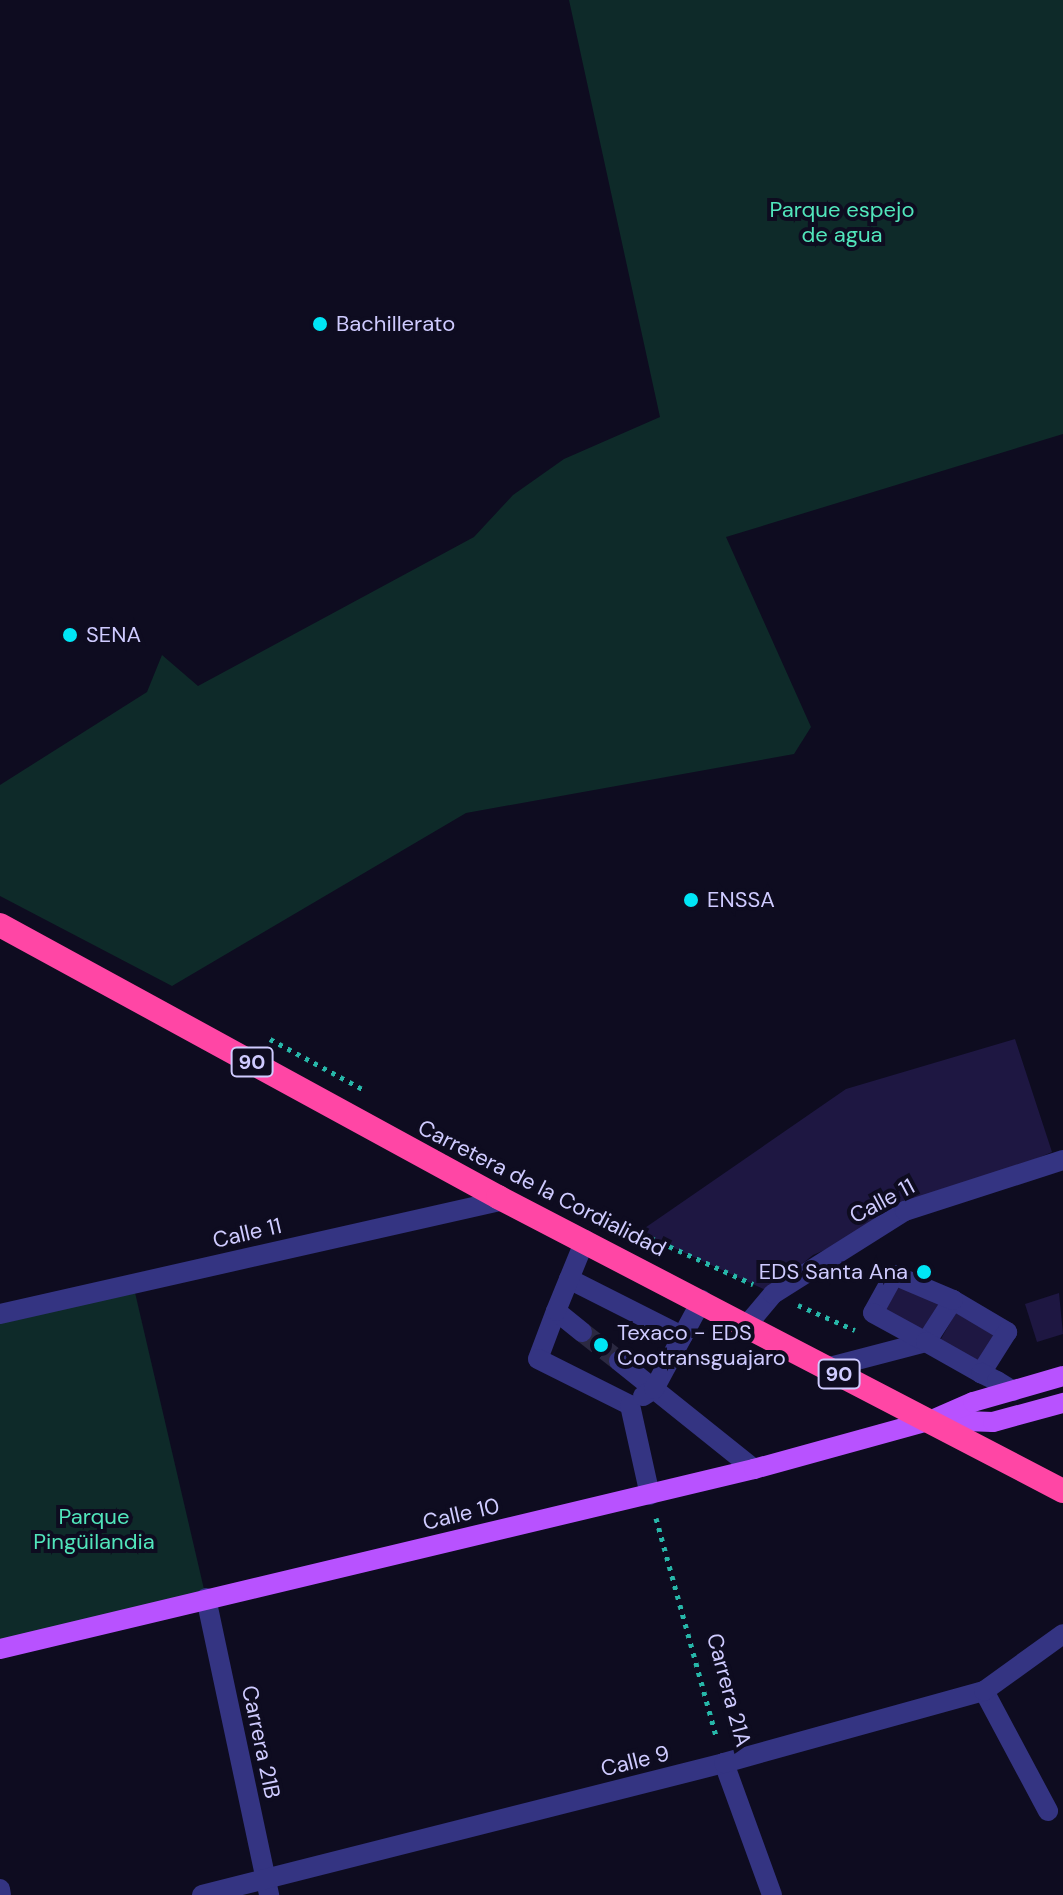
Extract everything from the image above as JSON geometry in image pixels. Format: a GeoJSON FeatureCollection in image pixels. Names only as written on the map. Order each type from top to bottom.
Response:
{"type":"FeatureCollection","features":[{"type":"Feature","properties":{"kind":"highway","name":"Carretera de la Cordialidad"},"geometry":{"type":"LineString","coordinates":[[0,925],[504,1200],[702,1300],[1063,1491]]}},
{"type":"Feature","properties":{"kind":"main road","name":"Calle 10"},"geometry":{"type":"LineString","coordinates":[[0,1649],[754,1469],[932,1420],[1063,1376]]}},
{"type":"Feature","properties":{"kind":"main road","name":"Calle 10"},"geometry":{"type":"LineString","coordinates":[[932,1420],[993,1422],[1063,1403]]}},
{"type":"Feature","properties":{"kind":"street","name":"Calle 11"},"geometry":{"type":"LineString","coordinates":[[747,1325],[773,1294],[905,1211],[1063,1160]]}},
{"type":"Feature","properties":{"kind":"street","name":"Calle 11"},"geometry":{"type":"LineString","coordinates":[[0,1314],[504,1200]]}},
{"type":"Feature","properties":{"kind":"street"},"geometry":{"type":"LineString","coordinates":[[585,1240],[538,1359],[630,1405]]}},
{"type":"Feature","properties":{"kind":"street"},"geometry":{"type":"LineString","coordinates":[[981,1373],[1007,1332],[953,1300],[894,1275],[873,1313],[1013,1391]]}},
{"type":"Feature","properties":{"kind":"street"},"geometry":{"type":"LineString","coordinates":[[569,1279],[682,1336]]}},
{"type":"Feature","properties":{"kind":"street"},"geometry":{"type":"LineString","coordinates":[[630,1405],[654,1389],[702,1300]]}},
{"type":"Feature","properties":{"kind":"street"},"geometry":{"type":"LineString","coordinates":[[826,1368],[926,1342],[953,1300]]}},
{"type":"Feature","properties":{"kind":"street"},"geometry":{"type":"LineString","coordinates":[[556,1311],[582,1332]]}},
{"type":"Feature","properties":{"kind":"street"},"geometry":{"type":"LineString","coordinates":[[619,1361],[754,1469]]}},
{"type":"Feature","properties":{"kind":"street"},"geometry":{"type":"LineString","coordinates":[[630,1405],[650,1495]]}},
{"type":"Feature","properties":{"kind":"street","name":"Carrera 21B"},"geometry":{"type":"LineString","coordinates":[[206,1598],[267,1888]]}},
{"type":"Feature","properties":{"kind":"street","name":"Calle 9"},"geometry":{"type":"LineString","coordinates":[[202,1895],[267,1888],[984,1691],[1063,1634]]}},
{"type":"Feature","properties":{"kind":"street"},"geometry":{"type":"LineString","coordinates":[[984,1691],[1048,1811]]}},
{"type":"Feature","properties":{"kind":"street","name":"Carrera 21A"},"geometry":{"type":"LineString","coordinates":[[724,1763],[772,1895]]}},
{"type":"Feature","properties":{"kind":"street"},"geometry":{"type":"LineString","coordinates":[[0,1889],[1,1895]]}},
{"type":"Feature","properties":{"kind":"path"},"geometry":{"type":"LineString","coordinates":[[254,1030],[376,1097]]}},
{"type":"Feature","properties":{"kind":"path"},"geometry":{"type":"LineString","coordinates":[[565,1199],[893,1351]]}},
{"type":"Feature","properties":{"kind":"path","name":"Carrera 21A"},"geometry":{"type":"LineString","coordinates":[[650,1495],[724,1763]]}},
{"type":"Feature","properties":{"kind":"green space","name":"Parque espejo de agua"},"geometry":{"type":"Polygon","coordinates":[[[569,0],[1063,0],[1063,434],[726,537],[811,727],[794,754],[466,813],[172,986],[0,896],[0,785],[147,692],[162,655],[198,686],[474,537],[513,495],[564,459],[660,417],[569,0]]]}},
{"type":"Feature","properties":{"kind":"green space","name":"Parque Pingüilandia"},"geometry":{"type":"Polygon","coordinates":[[[133,1284],[206,1598],[0,1649],[0,1314],[133,1284]]]}},
{"type":"Feature","properties":{"kind":"building"},"geometry":{"type":"Polygon","coordinates":[[[1015,1039],[1052,1152],[813,1255],[768,1291],[639,1232],[846,1089],[1015,1039]]]}},
{"type":"Feature","properties":{"kind":"building"},"geometry":{"type":"Polygon","coordinates":[[[896,1278],[940,1304],[920,1335],[879,1312],[896,1278]]]}},
{"type":"Feature","properties":{"kind":"building"},"geometry":{"type":"Polygon","coordinates":[[[1059,1293],[1063,1334],[1037,1342],[1025,1304],[1059,1293]]]}},
{"type":"Feature","properties":{"kind":"building"},"geometry":{"type":"Polygon","coordinates":[[[957,1311],[1001,1336],[980,1367],[938,1344],[957,1311]]]}},
{"type":"Feature","properties":{"kind":"tunnel"},"geometry":{"type":"LineString","coordinates":[[582,1332],[619,1361]]}},
{"type":"Feature","properties":{"kind":"place","name":"Bachillerato"},"geometry":{"type":"Point","coordinates":[320,324]}},
{"type":"Feature","properties":{"kind":"place","name":"SENA"},"geometry":{"type":"Point","coordinates":[70,635]}},
{"type":"Feature","properties":{"kind":"place","name":"ENSSA"},"geometry":{"type":"Point","coordinates":[691,900]}},
{"type":"Feature","properties":{"kind":"place","name":"EDS Santa Ana"},"geometry":{"type":"Point","coordinates":[924,1272]}},
{"type":"Feature","properties":{"kind":"place","name":"Texaco - EDS Cootransguajaro"},"geometry":{"type":"Point","coordinates":[601,1345]}}]}
